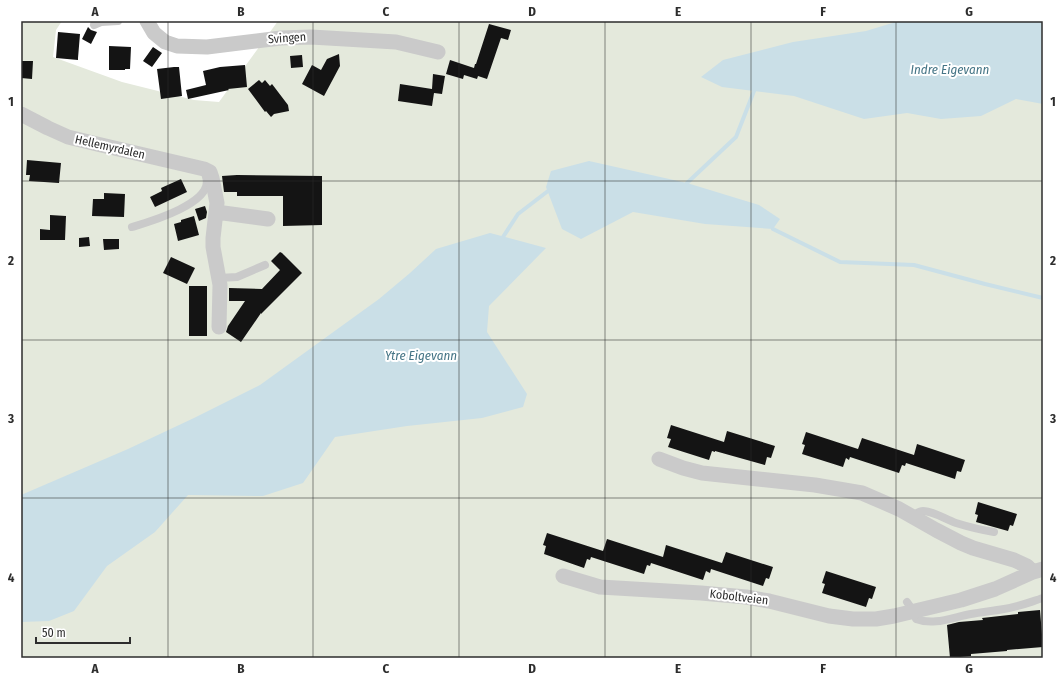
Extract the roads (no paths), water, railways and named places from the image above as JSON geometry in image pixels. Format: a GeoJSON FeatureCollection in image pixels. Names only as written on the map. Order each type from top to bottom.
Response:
{"type":"FeatureCollection","features":[{"type":"Feature","properties":{"kind":"street","name":"Svingen"},"geometry":{"type":"LineString","coordinates":[[147,21],[154,33],[164,42],[178,46],[207,47],[281,38],[311,37],[396,42],[438,52]]}},
{"type":"Feature","properties":{"kind":"street","name":"Hellemyrdalen"},"geometry":{"type":"LineString","coordinates":[[21,114],[68,137],[204,169]]}},
{"type":"Feature","properties":{"kind":"street"},"geometry":{"type":"LineString","coordinates":[[204,169],[210,172],[217,203],[213,247],[220,285],[219,327]]}},
{"type":"Feature","properties":{"kind":"street"},"geometry":{"type":"LineString","coordinates":[[216,212],[268,219]]}},
{"type":"Feature","properties":{"kind":"street","name":"Koboltveien"},"geometry":{"type":"LineString","coordinates":[[659,459],[697,472],[815,485],[862,493],[899,509],[961,543],[1014,560],[1038,571]]}},
{"type":"Feature","properties":{"kind":"street","name":"Koboltveien"},"geometry":{"type":"LineString","coordinates":[[563,576],[600,587],[746,597],[788,605],[829,616],[853,619],[876,619],[913,615],[995,589],[1038,571]]}},
{"type":"Feature","properties":{"kind":"lane"},"geometry":{"type":"LineString","coordinates":[[94,25],[101,22],[118,21]]}},
{"type":"Feature","properties":{"kind":"lane"},"geometry":{"type":"LineString","coordinates":[[132,227],[166,216],[189,205],[202,194],[206,187],[207,180],[204,169]]}},
{"type":"Feature","properties":{"kind":"lane"},"geometry":{"type":"LineString","coordinates":[[219,278],[237,277],[264,265]]}},
{"type":"Feature","properties":{"kind":"lane"},"geometry":{"type":"LineString","coordinates":[[912,516],[917,512],[924,511],[955,523],[994,532]]}},
{"type":"Feature","properties":{"kind":"lane","name":"Koboltveien"},"geometry":{"type":"LineString","coordinates":[[913,615],[922,621],[934,622],[969,614],[1020,606],[1043,598]]}},
{"type":"Feature","properties":{"kind":"water","name":"Indre Eigevann"},"geometry":{"type":"Polygon","coordinates":[[[899,21],[1043,21],[1043,104],[1016,99],[981,116],[941,119],[907,113],[864,119],[794,96],[722,87],[701,77],[723,60],[793,42],[866,31],[899,21]]]}},
{"type":"Feature","properties":{"kind":"water"},"geometry":{"type":"Polygon","coordinates":[[[589,161],[687,183],[759,205],[780,219],[773,229],[705,224],[633,212],[581,239],[562,229],[546,187],[551,171],[589,161]]]}},
{"type":"Feature","properties":{"kind":"water","name":"Ytre Eigevann"},"geometry":{"type":"Polygon","coordinates":[[[490,233],[546,248],[489,306],[487,332],[527,394],[523,407],[482,418],[407,426],[335,437],[303,483],[263,496],[188,495],[155,532],[107,566],[74,611],[49,621],[21,622],[21,495],[128,449],[260,385],[379,299],[436,249],[490,233]]]}},
{"type":"Feature","properties":{"kind":"waterway"},"geometry":{"type":"LineString","coordinates":[[687,183],[736,137],[754,91]]}},
{"type":"Feature","properties":{"kind":"waterway"},"geometry":{"type":"LineString","coordinates":[[503,237],[518,214],[548,191]]}},
{"type":"Feature","properties":{"kind":"waterway"},"geometry":{"type":"LineString","coordinates":[[773,229],[840,262],[914,265],[1043,298]]}}]}
